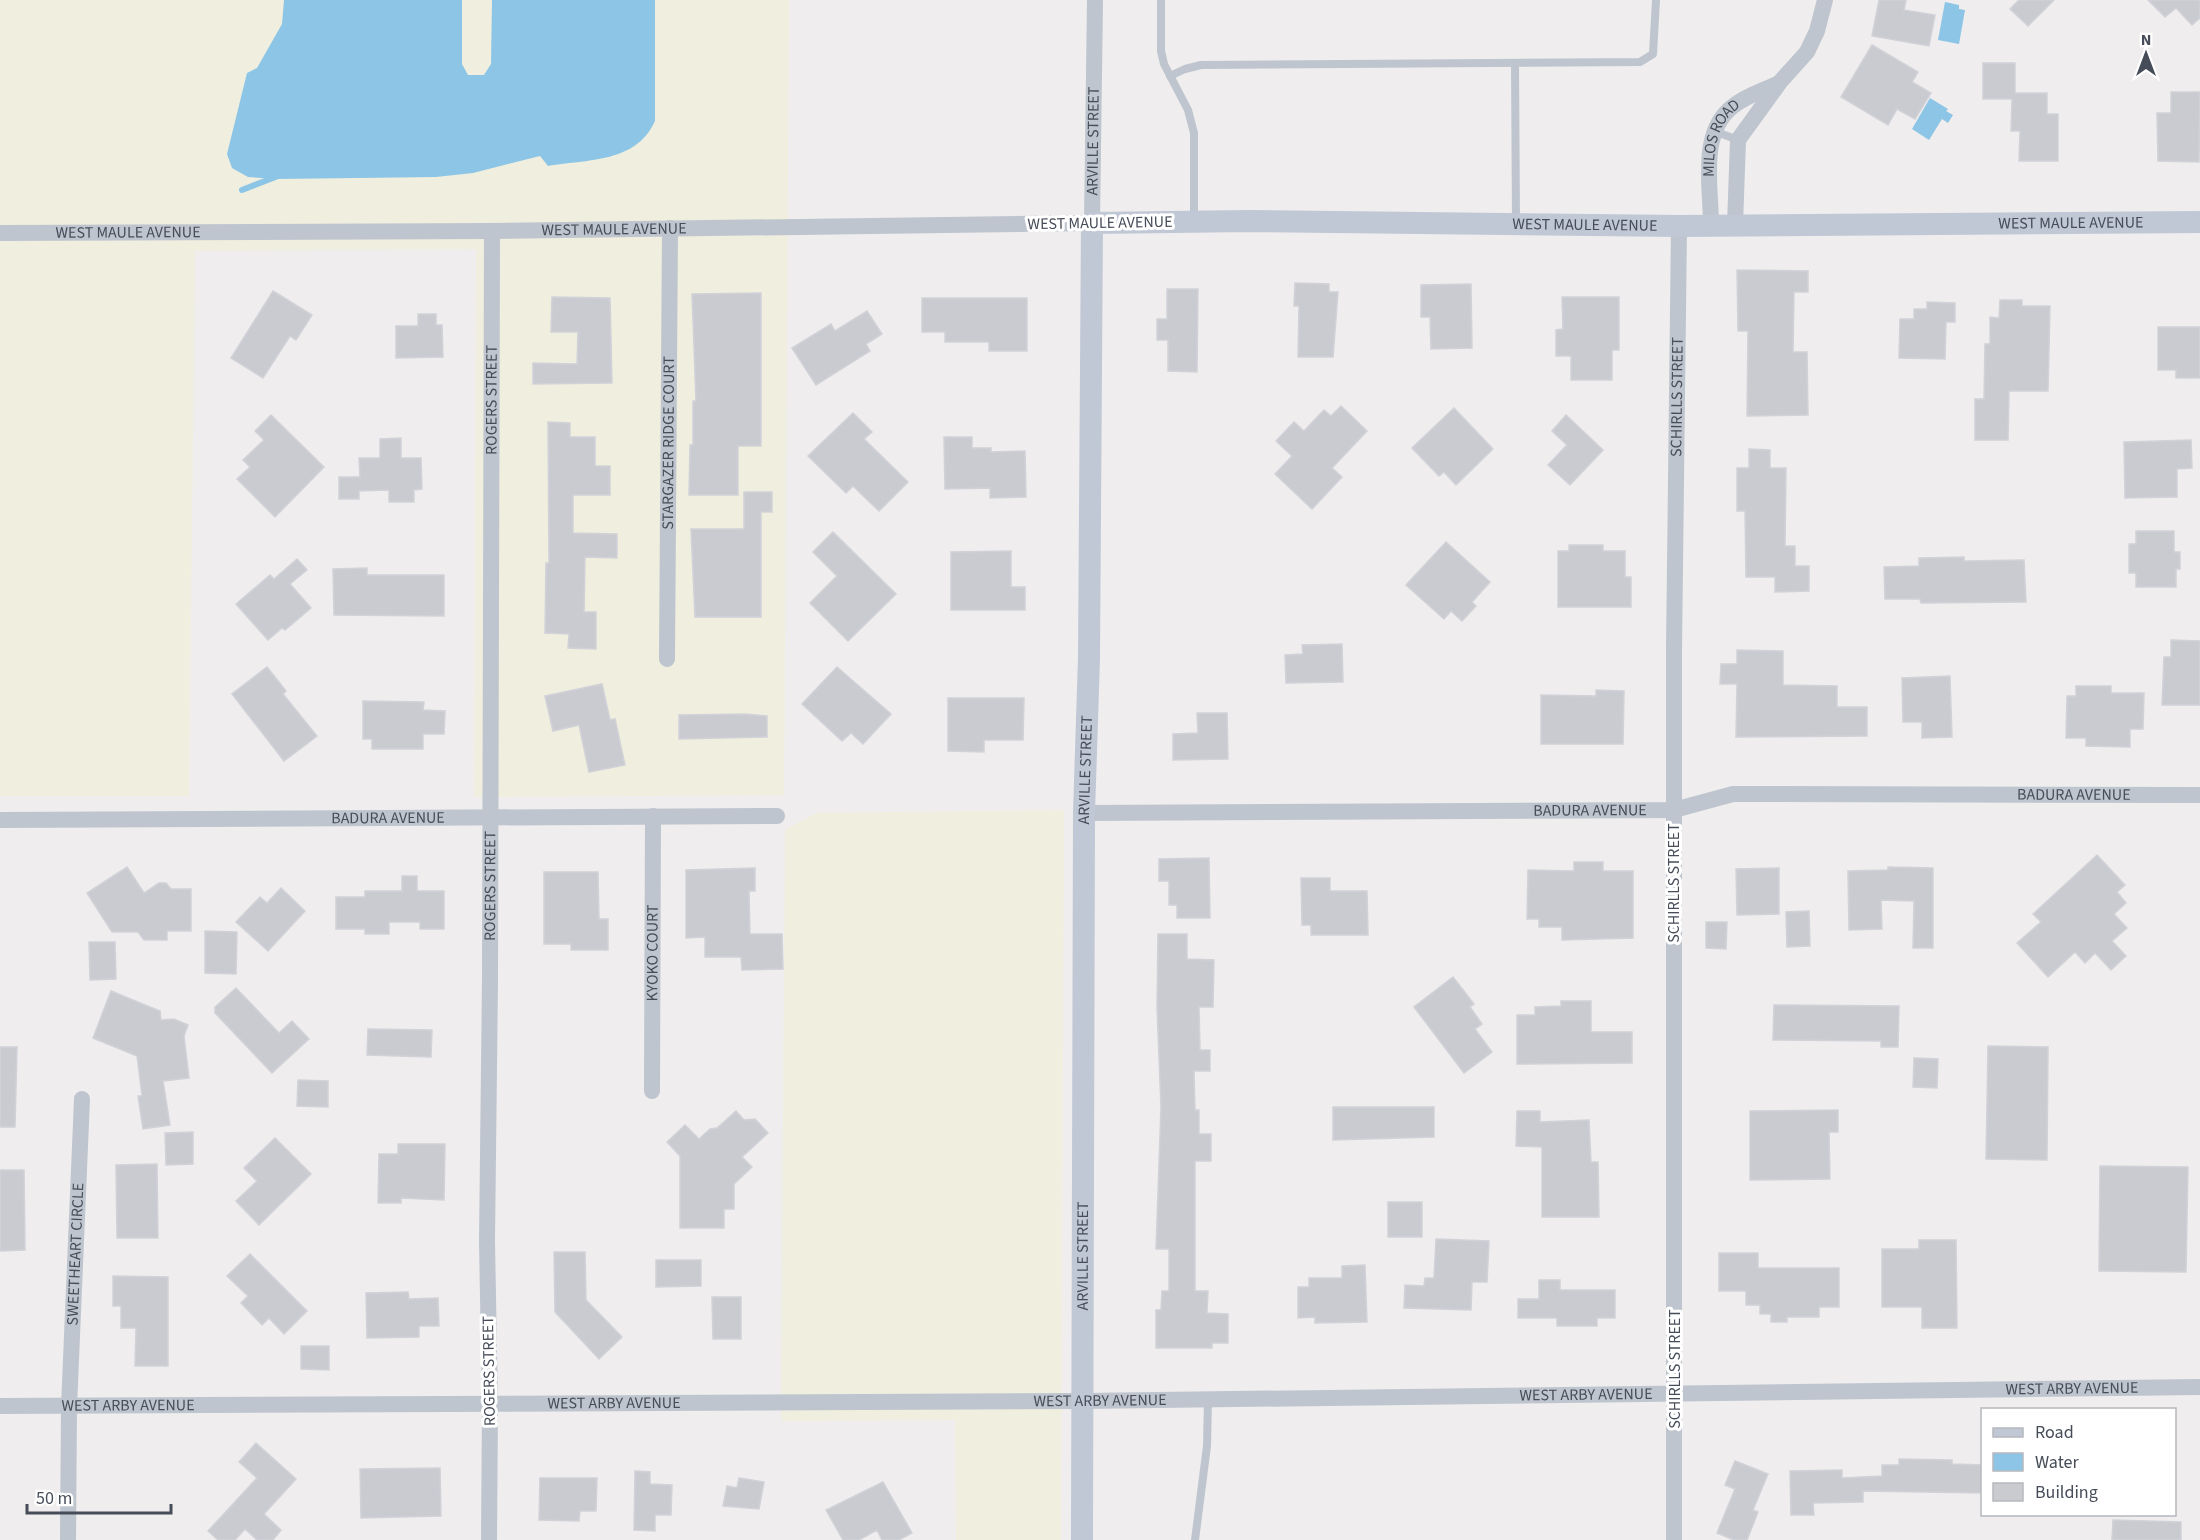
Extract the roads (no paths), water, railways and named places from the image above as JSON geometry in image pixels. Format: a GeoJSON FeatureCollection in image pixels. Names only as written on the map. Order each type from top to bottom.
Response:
{"type":"FeatureCollection","features":[{"type":"Feature","properties":{"kind":"street","name":"ARVILLE STREET"},"geometry":{"type":"LineString","coordinates":[[1082,1540],[1084,813],[1089,646],[1095,0]]}},
{"type":"Feature","properties":{"kind":"street","name":"MILOS ROAD"},"geometry":{"type":"LineString","coordinates":[[1735,225],[1738,140],[1813,41],[1825,0]]}},
{"type":"Feature","properties":{"kind":"street","name":"MILOS ROAD"},"geometry":{"type":"LineString","coordinates":[[1711,225],[1711,150],[1714,131],[1723,116],[1738,102],[1780,82]]}},
{"type":"Feature","properties":{"kind":"street","name":"WEST MAULE AVENUE"},"geometry":{"type":"LineString","coordinates":[[0,233],[492,231],[1194,222],[1679,226],[2200,222]]}},
{"type":"Feature","properties":{"kind":"street","name":"SCHIRLLS STREET"},"geometry":{"type":"LineString","coordinates":[[1674,1540],[1674,810],[1679,226]]}},
{"type":"Feature","properties":{"kind":"street","name":"STARGAZER RIDGE COURT"},"geometry":{"type":"LineString","coordinates":[[667,659],[670,228]]}},
{"type":"Feature","properties":{"kind":"street","name":"ROGERS STREET"},"geometry":{"type":"LineString","coordinates":[[489,1540],[490,1405],[487,1242],[491,818],[492,231]]}},
{"type":"Feature","properties":{"kind":"street","name":"BADURA AVENUE"},"geometry":{"type":"LineString","coordinates":[[1084,813],[1674,810],[1733,794],[2200,795]]}},
{"type":"Feature","properties":{"kind":"street","name":"KYOKO COURT"},"geometry":{"type":"LineString","coordinates":[[652,1091],[653,816]]}},
{"type":"Feature","properties":{"kind":"street","name":"BADURA AVENUE"},"geometry":{"type":"LineString","coordinates":[[0,820],[777,816]]}},
{"type":"Feature","properties":{"kind":"street","name":"SWEETHEART CIRCLE"},"geometry":{"type":"LineString","coordinates":[[68,1540],[69,1407],[82,1099]]}},
{"type":"Feature","properties":{"kind":"street","name":"WEST ARBY AVENUE"},"geometry":{"type":"LineString","coordinates":[[0,1406],[1081,1401],[2200,1387]]}},
{"type":"Feature","properties":{"kind":"lane"},"geometry":{"type":"LineString","coordinates":[[1161,0],[1161,51],[1170,76],[1188,110],[1194,133],[1194,222]]}},
{"type":"Feature","properties":{"kind":"lane"},"geometry":{"type":"LineString","coordinates":[[1170,76],[1185,69],[1201,66],[1633,63],[1645,61],[1653,54],[1656,0]]}},
{"type":"Feature","properties":{"kind":"lane"},"geometry":{"type":"LineString","coordinates":[[1515,64],[1516,224]]}},
{"type":"Feature","properties":{"kind":"lane"},"geometry":{"type":"LineString","coordinates":[[1714,131],[1738,140]]}},
{"type":"Feature","properties":{"kind":"lane"},"geometry":{"type":"LineString","coordinates":[[1195,1540],[1207,1446],[1208,1399]]}},
{"type":"Feature","properties":{"kind":"water"},"geometry":{"type":"Polygon","coordinates":[[[284,0],[462,0],[462,64],[468,75],[484,75],[491,64],[492,0],[655,0],[655,121],[647,135],[636,145],[624,152],[595,160],[548,166],[540,156],[473,173],[436,177],[276,179],[248,177],[232,168],[227,154],[247,73],[257,68],[282,24],[284,0]]]}},
{"type":"Feature","properties":{"kind":"water"},"geometry":{"type":"Polygon","coordinates":[[[1945,2],[1959,5],[1959,9],[1965,10],[1959,44],[1938,40],[1945,2]]]}},
{"type":"Feature","properties":{"kind":"water"},"geometry":{"type":"Polygon","coordinates":[[[1930,98],[1948,109],[1946,111],[1953,115],[1948,123],[1942,119],[1929,140],[1912,129],[1930,98]]]}},
{"type":"Feature","properties":{"kind":"waterway"},"geometry":{"type":"LineString","coordinates":[[242,190],[278,176]]}}]}
